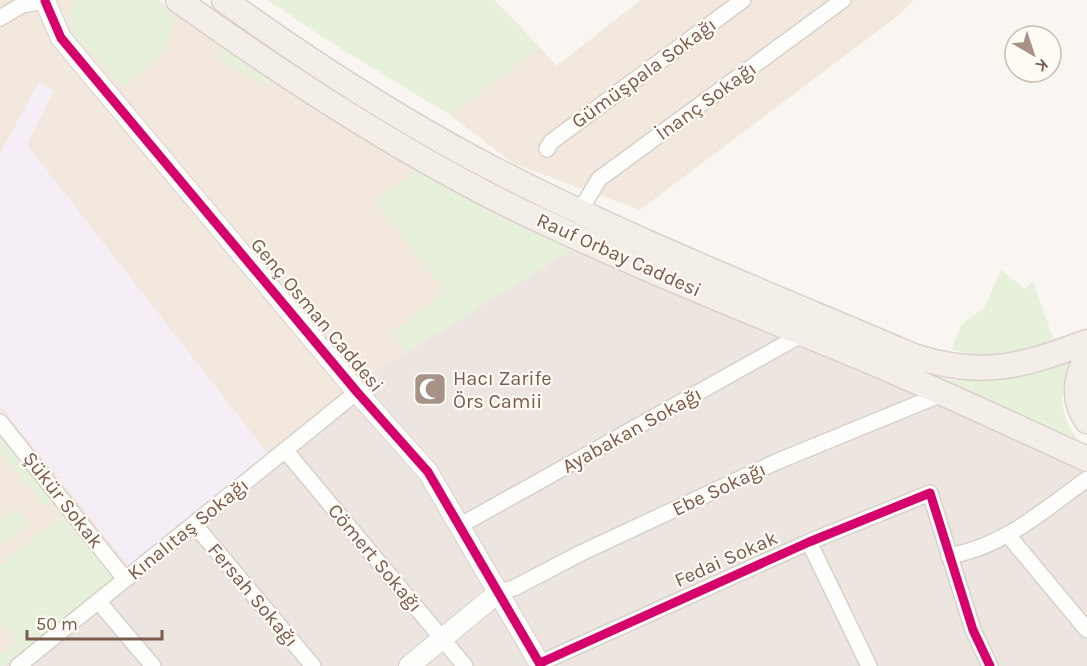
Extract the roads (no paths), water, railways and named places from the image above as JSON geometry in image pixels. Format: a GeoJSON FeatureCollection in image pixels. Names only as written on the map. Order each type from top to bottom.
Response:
{"type":"FeatureCollection","features":[{"type":"Feature","properties":{"kind":"main road","name":"Rauf Orbay Caddesi"},"geometry":{"type":"LineString","coordinates":[[178,0],[292,80],[488,194],[545,223],[1087,459]]}},
{"type":"Feature","properties":{"kind":"main road","name":"Rauf Orbay Caddesi"},"geometry":{"type":"LineString","coordinates":[[224,0],[306,58],[494,170],[580,211],[933,362],[969,369],[1006,367],[1037,360],[1087,342]]}},
{"type":"Feature","properties":{"kind":"main road"},"geometry":{"type":"LineString","coordinates":[[1087,358],[1078,376],[1076,389],[1077,401],[1087,422]]}},
{"type":"Feature","properties":{"kind":"street"},"geometry":{"type":"LineString","coordinates":[[0,18],[22,5],[46,0]]}},
{"type":"Feature","properties":{"kind":"street","name":"Genç Osman Caddesi"},"geometry":{"type":"LineString","coordinates":[[46,0],[61,38],[357,392],[428,472],[541,665]]}},
{"type":"Feature","properties":{"kind":"street","name":"Gümüşpala Sokağı"},"geometry":{"type":"LineString","coordinates":[[548,149],[551,142],[743,0]]}},
{"type":"Feature","properties":{"kind":"street","name":"İnanç Sokağı"},"geometry":{"type":"LineString","coordinates":[[580,211],[599,179],[843,0]]}},
{"type":"Feature","properties":{"kind":"street","name":"Ayabakan Sokağı"},"geometry":{"type":"LineString","coordinates":[[461,525],[803,334]]}},
{"type":"Feature","properties":{"kind":"street","name":"Kınalıtaş Sokağı"},"geometry":{"type":"LineString","coordinates":[[18,666],[357,392]]}},
{"type":"Feature","properties":{"kind":"street","name":"Ebe Sokağı"},"geometry":{"type":"LineString","coordinates":[[499,592],[514,588],[581,553],[776,462],[942,394]]}},
{"type":"Feature","properties":{"kind":"street","name":"Şükür Sokak"},"geometry":{"type":"LineString","coordinates":[[0,422],[125,579]]}},
{"type":"Feature","properties":{"kind":"street","name":"Cömert Sokağı"},"geometry":{"type":"LineString","coordinates":[[285,450],[465,666]]}},
{"type":"Feature","properties":{"kind":"street"},"geometry":{"type":"LineString","coordinates":[[990,666],[973,630],[949,556],[975,551],[1008,535],[1087,479]]}},
{"type":"Feature","properties":{"kind":"street","name":"Fedai Sokak"},"geometry":{"type":"LineString","coordinates":[[541,665],[809,542],[930,493],[949,556]]}},
{"type":"Feature","properties":{"kind":"street","name":"Fersah Sokağı"},"geometry":{"type":"LineString","coordinates":[[194,524],[313,666]]}},
{"type":"Feature","properties":{"kind":"street"},"geometry":{"type":"LineString","coordinates":[[1008,535],[1087,630]]}},
{"type":"Feature","properties":{"kind":"street"},"geometry":{"type":"LineString","coordinates":[[809,542],[869,666]]}},
{"type":"Feature","properties":{"kind":"street"},"geometry":{"type":"LineString","coordinates":[[409,666],[499,592]]}},
{"type":"Feature","properties":{"kind":"street"},"geometry":{"type":"LineString","coordinates":[[98,602],[153,666]]}},
{"type":"Feature","properties":{"kind":"place","name":"Hacı Zarife Örs Camii"},"geometry":{"type":"Point","coordinates":[430,389]}}]}
